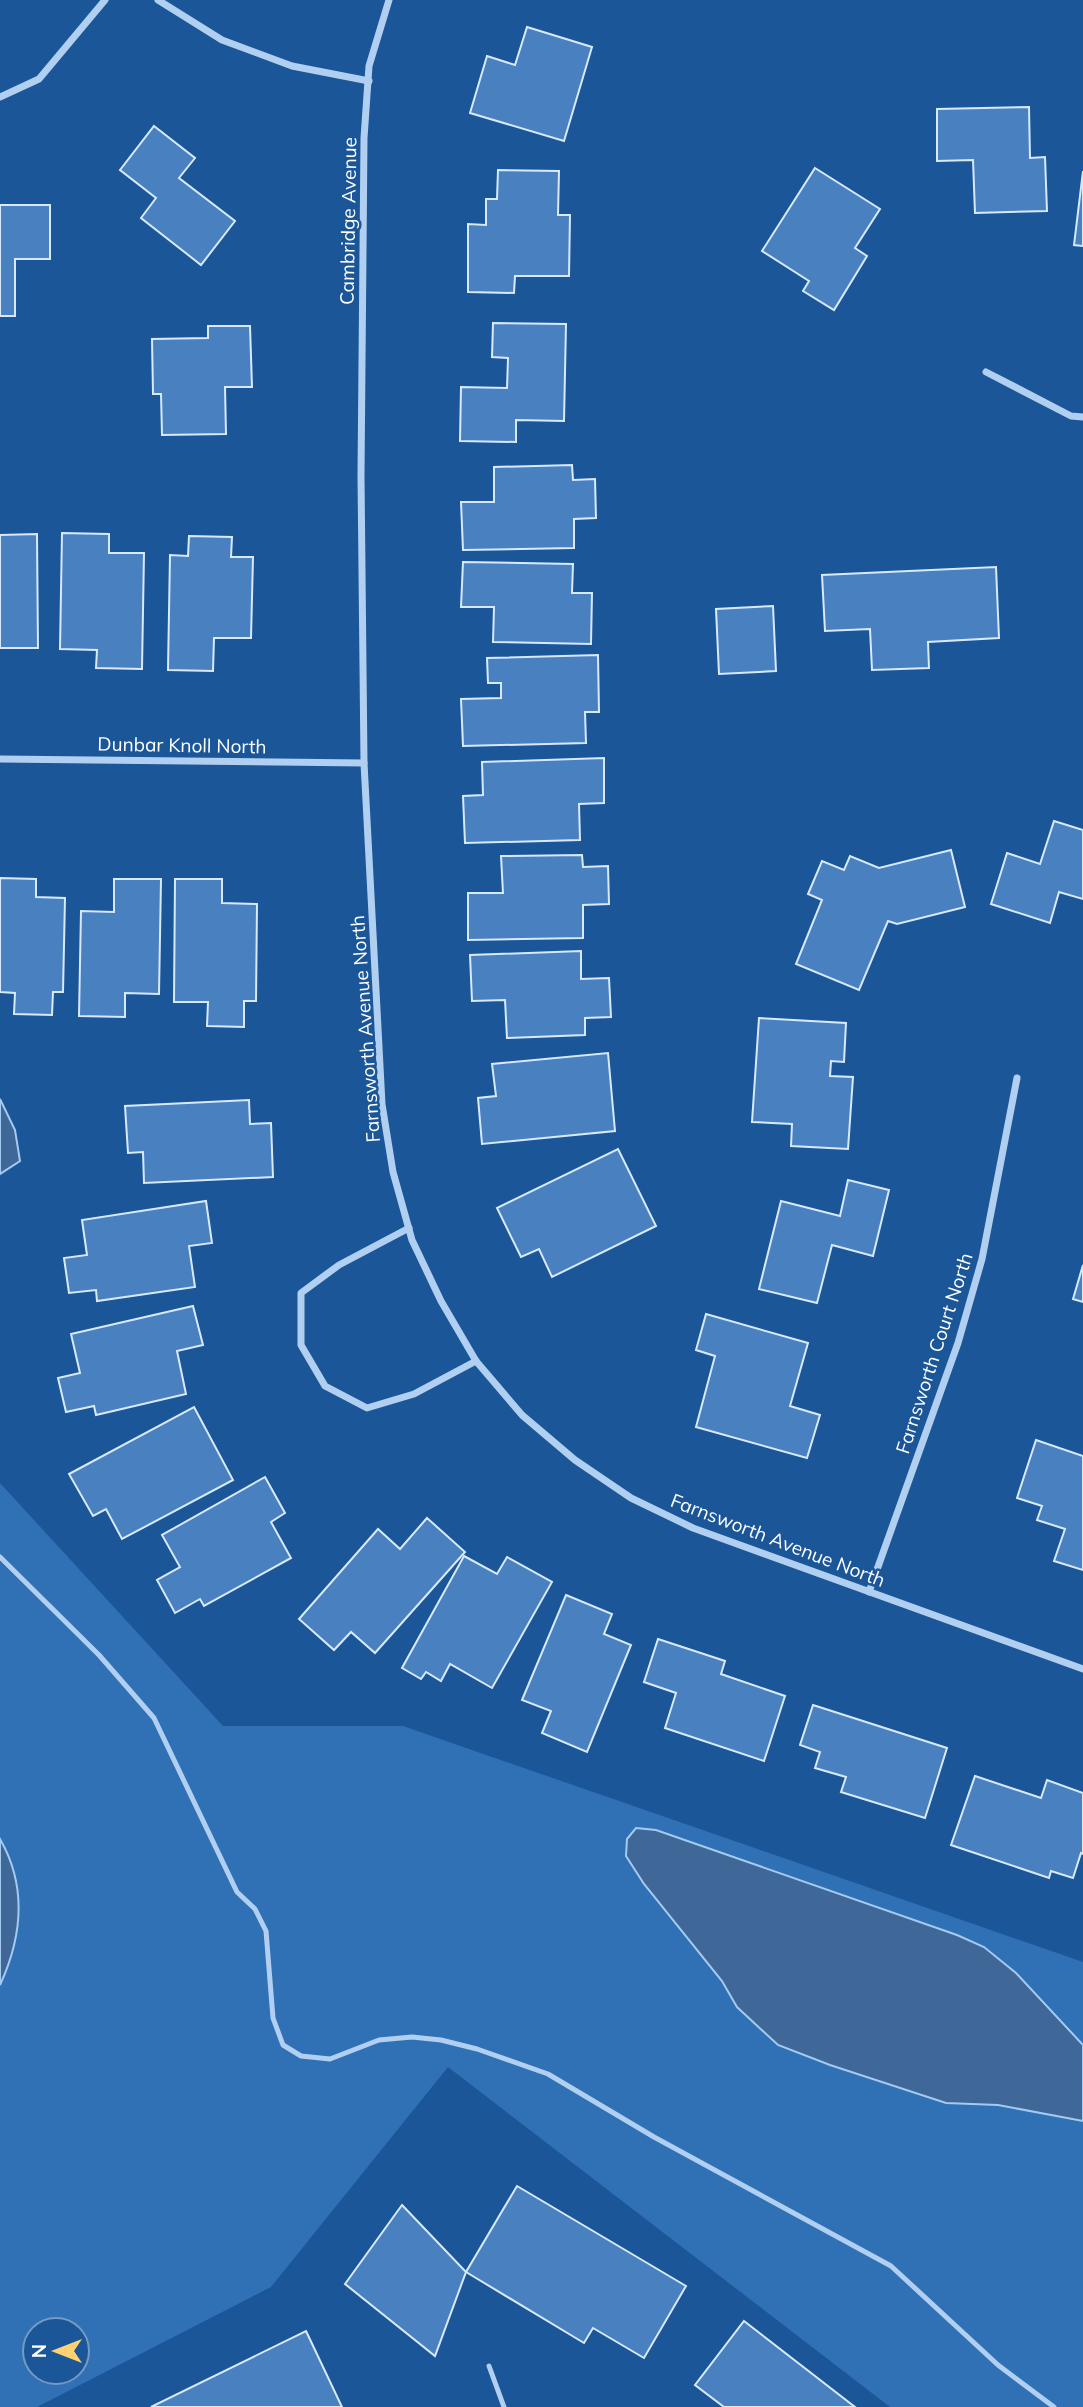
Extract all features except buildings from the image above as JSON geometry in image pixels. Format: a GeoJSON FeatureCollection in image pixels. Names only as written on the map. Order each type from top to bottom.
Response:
{"type":"FeatureCollection","features":[{"type":"Feature","properties":{"kind":"street"},"geometry":{"type":"LineString","coordinates":[[0,97],[39,79],[105,0]]}},
{"type":"Feature","properties":{"kind":"street"},"geometry":{"type":"LineString","coordinates":[[158,0],[222,40],[292,66],[369,81]]}},
{"type":"Feature","properties":{"kind":"street","name":"Cambridge Avenue"},"geometry":{"type":"LineString","coordinates":[[361,445],[364,138],[369,66],[389,0]]}},
{"type":"Feature","properties":{"kind":"street"},"geometry":{"type":"LineString","coordinates":[[986,372],[1071,416],[1083,417]]}},
{"type":"Feature","properties":{"kind":"street","name":"Farnsworth Avenue North"},"geometry":{"type":"LineString","coordinates":[[361,445],[364,763],[382,1104],[393,1172],[412,1240],[441,1301],[476,1362],[522,1415],[575,1460],[631,1498],[693,1528],[1083,1669]]}},
{"type":"Feature","properties":{"kind":"street","name":"Dunbar Knoll North"},"geometry":{"type":"LineString","coordinates":[[0,759],[364,763]]}},
{"type":"Feature","properties":{"kind":"street","name":"Farnsworth Court North"},"geometry":{"type":"LineString","coordinates":[[869,1592],[958,1343],[982,1259],[1017,1077]]}},
{"type":"Feature","properties":{"kind":"street"},"geometry":{"type":"LineString","coordinates":[[409,1228],[339,1265],[301,1293],[301,1345],[325,1386],[367,1408],[414,1394],[476,1362]]}},
{"type":"Feature","properties":{"kind":"lane"},"geometry":{"type":"LineString","coordinates":[[0,1557],[99,1655],[154,1718],[237,1892],[255,1909],[266,1931],[273,2018],[283,2045],[302,2056],[330,2059],[379,2040],[412,2037],[441,2040],[477,2049],[548,2074],[654,2137],[891,2266],[998,2365],[1054,2407]]}},
{"type":"Feature","properties":{"kind":"lane"},"geometry":{"type":"LineString","coordinates":[[489,2366],[504,2407]]}},
{"type":"Feature","properties":{"kind":"shaded area"},"geometry":{"type":"Polygon","coordinates":[[[0,1099],[15,1130],[20,1161],[0,1174],[0,1099]]]}},
{"type":"Feature","properties":{"kind":"shaded area"},"geometry":{"type":"Polygon","coordinates":[[[0,1483],[223,1726],[403,1726],[1083,1962],[1083,2407],[890,2407],[448,2067],[271,2287],[91,2379],[91,2316],[21,2316],[21,2386],[78,2386],[37,2407],[0,2407],[0,1483]]]}},
{"type":"Feature","properties":{"kind":"shaded area"},"geometry":{"type":"Polygon","coordinates":[[[636,1828],[656,1830],[957,1935],[984,1947],[1016,1973],[1083,2045],[1083,2121],[998,2105],[946,2103],[778,2045],[737,2007],[722,1981],[644,1884],[626,1856],[627,1839],[636,1828]]]}},
{"type":"Feature","properties":{"kind":"shaded area"},"geometry":{"type":"Polygon","coordinates":[[[0,1839],[14,1875],[18,1912],[13,1949],[0,1985],[0,1839]]]}}]}
